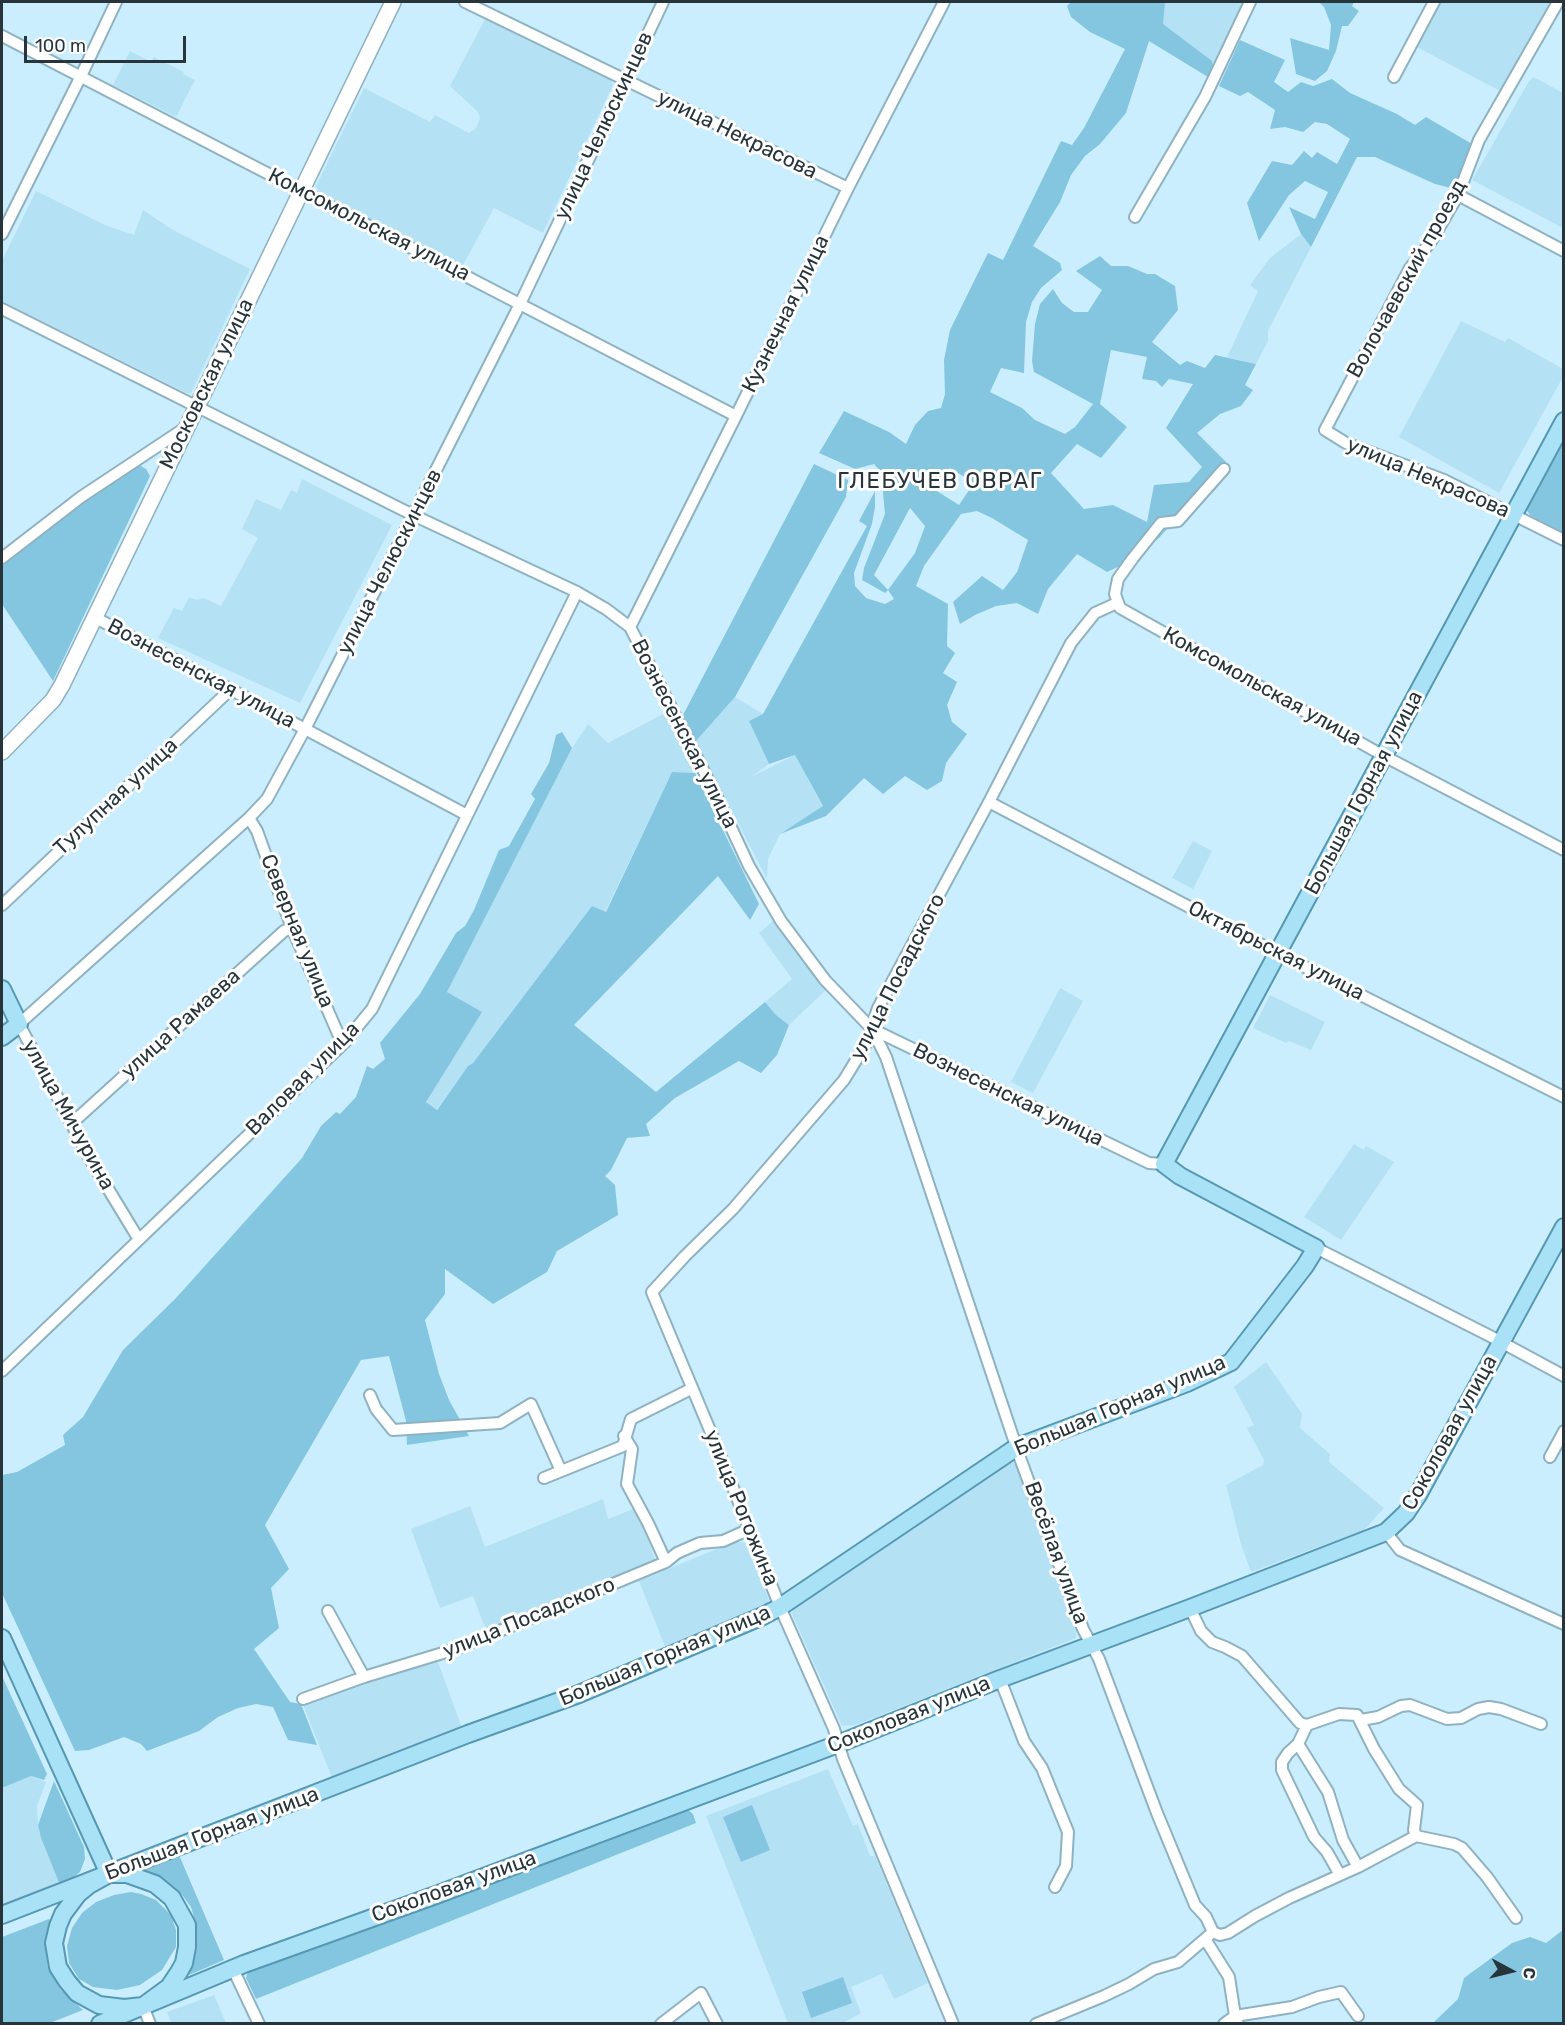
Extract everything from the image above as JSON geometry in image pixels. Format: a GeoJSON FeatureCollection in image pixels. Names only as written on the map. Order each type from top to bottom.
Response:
{"type":"FeatureCollection","features":[{"type":"Feature","properties":{"kind":"main road","name":"Московская улица"},"geometry":{"type":"LineString","coordinates":[[2,752],[53,700],[393,2]]}},
{"type":"Feature","properties":{"kind":"main road","name":"Большая Горная улица"},"geometry":{"type":"LineString","coordinates":[[1164,1164],[1563,421]]}},
{"type":"Feature","properties":{"kind":"main road","name":"улица Мичурина"},"geometry":{"type":"LineString","coordinates":[[2,989],[19,1024]]}},
{"type":"Feature","properties":{"kind":"main road","name":"улица Челюскинцев"},"geometry":{"type":"LineString","coordinates":[[2,1037],[19,1024]]}},
{"type":"Feature","properties":{"kind":"main road","name":"Вознесенская улица"},"geometry":{"type":"LineString","coordinates":[[1164,1164],[1180,1176],[1316,1248]]}},
{"type":"Feature","properties":{"kind":"main road","name":"Соколовая улица"},"geometry":{"type":"LineString","coordinates":[[100,2024],[233,1969],[838,1744],[1000,1679],[1386,1532],[1406,1513],[1418,1495],[1563,1227]]}},
{"type":"Feature","properties":{"kind":"main road","name":"Большая Горная улица"},"geometry":{"type":"LineString","coordinates":[[2,1913],[107,1869],[579,1694],[763,1616],[780,1607],[1017,1447],[1187,1383],[1231,1362],[1305,1266],[1316,1248]]}},
{"type":"Feature","properties":{"kind":"main road"},"geometry":{"type":"LineString","coordinates":[[2,1638],[107,1869]]}},
{"type":"Feature","properties":{"kind":"main road"},"geometry":{"type":"LineString","coordinates":[[107,1869],[155,1884],[172,1898],[186,1925],[187,1947],[184,1963],[169,1987],[143,2006],[109,2007],[88,2000],[77,1993],[66,1981],[58,1966],[54,1943],[63,1914],[78,1894],[107,1869]]}},
{"type":"Feature","properties":{"kind":"street"},"geometry":{"type":"LineString","coordinates":[[2,234],[116,2]]}},
{"type":"Feature","properties":{"kind":"street","name":"улица Некрасова"},"geometry":{"type":"LineString","coordinates":[[465,2],[848,188]]}},
{"type":"Feature","properties":{"kind":"street","name":"улица Челюскинцев"},"geometry":{"type":"LineString","coordinates":[[19,1024],[249,818],[267,799],[305,729],[520,303],[663,2]]}},
{"type":"Feature","properties":{"kind":"street","name":"Кузнечная улица"},"geometry":{"type":"LineString","coordinates":[[630,627],[848,188],[944,2]]}},
{"type":"Feature","properties":{"kind":"street"},"geometry":{"type":"LineString","coordinates":[[1135,217],[1205,97],[1250,2]]}},
{"type":"Feature","properties":{"kind":"street"},"geometry":{"type":"LineString","coordinates":[[1394,77],[1434,2]]}},
{"type":"Feature","properties":{"kind":"street","name":"Волочаевский проезд"},"geometry":{"type":"LineString","coordinates":[[1325,430],[1410,268],[1432,240],[1458,195],[1479,140],[1558,2]]}},
{"type":"Feature","properties":{"kind":"street","name":"Комсомольская улица"},"geometry":{"type":"LineString","coordinates":[[2,36],[736,416]]}},
{"type":"Feature","properties":{"kind":"street"},"geometry":{"type":"LineString","coordinates":[[1458,195],[1563,251]]}},
{"type":"Feature","properties":{"kind":"street"},"geometry":{"type":"LineString","coordinates":[[2,309],[413,515],[593,600],[630,627]]}},
{"type":"Feature","properties":{"kind":"street"},"geometry":{"type":"LineString","coordinates":[[2,558],[81,497],[185,428]]}},
{"type":"Feature","properties":{"kind":"street","name":"улица Некрасова"},"geometry":{"type":"LineString","coordinates":[[1325,430],[1346,444],[1444,480],[1563,540]]}},
{"type":"Feature","properties":{"kind":"street"},"geometry":{"type":"LineString","coordinates":[[1119,606],[1115,594],[1118,579],[1152,534],[1161,523],[1178,521],[1224,469]]}},
{"type":"Feature","properties":{"kind":"street","name":"Валовая улица"},"geometry":{"type":"LineString","coordinates":[[2,1371],[138,1238],[344,1043],[372,1009],[577,592]]}},
{"type":"Feature","properties":{"kind":"street","name":"Комсомольская улица"},"geometry":{"type":"LineString","coordinates":[[1119,606],[1384,756],[1563,850]]}},
{"type":"Feature","properties":{"kind":"street","name":"улица Посадского"},"geometry":{"type":"LineString","coordinates":[[652,1292],[733,1209],[844,1080],[866,1044],[878,1008],[989,802],[1071,643],[1095,613],[1119,606]]}},
{"type":"Feature","properties":{"kind":"street","name":"Вознесенская улица"},"geometry":{"type":"LineString","coordinates":[[94,617],[467,816]]}},
{"type":"Feature","properties":{"kind":"street","name":"Вознесенская улица"},"geometry":{"type":"LineString","coordinates":[[630,627],[716,795],[749,866],[781,921],[825,980],[872,1029],[1149,1163],[1164,1164]]}},
{"type":"Feature","properties":{"kind":"street","name":"Тулупная улица"},"geometry":{"type":"LineString","coordinates":[[2,905],[230,690]]}},
{"type":"Feature","properties":{"kind":"street","name":"Октябрьская улица"},"geometry":{"type":"LineString","coordinates":[[989,802],[1277,953],[1563,1097]]}},
{"type":"Feature","properties":{"kind":"street","name":"Северная улица"},"geometry":{"type":"LineString","coordinates":[[249,818],[257,831],[292,928],[344,1043]]}},
{"type":"Feature","properties":{"kind":"street","name":"улица Рамаева"},"geometry":{"type":"LineString","coordinates":[[71,1124],[285,931],[292,928]]}},
{"type":"Feature","properties":{"kind":"street","name":"улица Мичурина"},"geometry":{"type":"LineString","coordinates":[[19,1024],[71,1124],[138,1238]]}},
{"type":"Feature","properties":{"kind":"street","name":"Весёлая улица"},"geometry":{"type":"LineString","coordinates":[[872,1029],[886,1057],[1017,1447],[1083,1629],[1099,1659],[1157,1813],[1196,1905],[1206,1917],[1209,1935],[1229,1977],[1237,2020]]}},
{"type":"Feature","properties":{"kind":"street","name":"Вознесенская улица"},"geometry":{"type":"LineString","coordinates":[[1316,1248],[1563,1376]]}},
{"type":"Feature","properties":{"kind":"street","name":"улица Рогожина"},"geometry":{"type":"LineString","coordinates":[[652,1292],[780,1607],[834,1729],[843,1759],[953,2024]]}},
{"type":"Feature","properties":{"kind":"street"},"geometry":{"type":"LineString","coordinates":[[544,1478],[623,1446],[624,1436],[631,1419],[691,1389]]}},
{"type":"Feature","properties":{"kind":"street"},"geometry":{"type":"LineString","coordinates":[[370,1395],[376,1409],[393,1430],[500,1423],[531,1404],[561,1471]]}},
{"type":"Feature","properties":{"kind":"street"},"geometry":{"type":"LineString","coordinates":[[1550,1457],[1563,1431]]}},
{"type":"Feature","properties":{"kind":"street"},"geometry":{"type":"LineString","coordinates":[[624,1436],[632,1449],[627,1484],[666,1562]]}},
{"type":"Feature","properties":{"kind":"street","name":"улица Посадского"},"geometry":{"type":"LineString","coordinates":[[303,1699],[456,1648],[666,1562],[677,1553],[700,1543],[723,1541],[750,1530]]}},
{"type":"Feature","properties":{"kind":"street"},"geometry":{"type":"LineString","coordinates":[[1386,1532],[1400,1550],[1563,1624]]}},
{"type":"Feature","properties":{"kind":"street"},"geometry":{"type":"LineString","coordinates":[[1190,1608],[1201,1631],[1212,1642],[1242,1656],[1300,1723],[1307,1725],[1329,1716],[1346,1713],[1357,1715],[1374,1749],[1399,1789],[1417,1805],[1414,1830],[1416,1836]]}},
{"type":"Feature","properties":{"kind":"street"},"geometry":{"type":"LineString","coordinates":[[328,1611],[364,1677]]}},
{"type":"Feature","properties":{"kind":"street"},"geometry":{"type":"LineString","coordinates":[[1000,1679],[1024,1741],[1042,1768],[1068,1832],[1066,1866],[1055,1887]]}},
{"type":"Feature","properties":{"kind":"street"},"geometry":{"type":"LineString","coordinates":[[1361,1720],[1378,1717],[1401,1706],[1410,1705],[1447,1719],[1461,1718],[1478,1709],[1489,1707],[1501,1709],[1541,1724]]}},
{"type":"Feature","properties":{"kind":"street"},"geometry":{"type":"LineString","coordinates":[[1307,1725],[1298,1744],[1282,1762],[1282,1770],[1314,1837],[1327,1852],[1340,1875]]}},
{"type":"Feature","properties":{"kind":"street"},"geometry":{"type":"LineString","coordinates":[[1298,1744],[1328,1792],[1343,1840],[1358,1867]]}},
{"type":"Feature","properties":{"kind":"street"},"geometry":{"type":"LineString","coordinates":[[1036,2024],[1104,1996],[1154,1969],[1178,1962],[1209,1935],[1228,1933],[1289,1898],[1358,1867],[1416,1836],[1454,1844],[1462,1848],[1487,1877],[1516,1918]]}},
{"type":"Feature","properties":{"kind":"street"},"geometry":{"type":"LineString","coordinates":[[233,1969],[260,2024]]}},
{"type":"Feature","properties":{"kind":"street"},"geometry":{"type":"LineString","coordinates":[[1224,2024],[1292,2007],[1319,1996],[1341,1992],[1358,2016]]}},
{"type":"Feature","properties":{"kind":"street"},"geometry":{"type":"LineString","coordinates":[[661,2024],[701,1993],[717,2024]]}},
{"type":"Feature","properties":{"kind":"street"},"geometry":{"type":"LineString","coordinates":[[143,2006],[150,2024]]}},
{"type":"Feature","properties":{"kind":"shaded area"},"geometry":{"type":"Polygon","coordinates":[[[1071,2],[1165,2],[1163,24],[1212,61],[1213,69],[1208,77],[1149,41],[1126,113],[1100,144],[1085,156],[1071,175],[1060,202],[1033,246],[1060,263],[1062,270],[1041,288],[1032,302],[1026,322],[1024,373],[1001,368],[990,392],[1022,408],[1035,420],[1065,434],[1075,427],[1093,404],[1034,372],[1032,361],[1035,324],[1040,304],[1053,289],[1062,303],[1074,312],[1088,312],[1102,290],[1076,271],[1100,256],[1111,266],[1128,266],[1147,274],[1155,274],[1175,286],[1178,310],[1152,342],[1180,365],[1187,361],[1205,368],[1215,355],[1256,364],[1245,385],[1253,390],[1241,406],[1220,414],[1197,433],[1226,462],[1159,538],[1120,566],[1107,572],[1077,554],[1048,589],[1038,614],[1017,603],[996,606],[960,624],[953,602],[982,576],[1003,590],[1017,572],[1028,540],[977,511],[961,514],[924,566],[916,586],[948,604],[947,646],[955,653],[943,673],[957,682],[947,705],[952,722],[967,734],[946,763],[942,781],[927,790],[905,776],[883,794],[864,778],[826,816],[780,834],[823,806],[795,755],[769,764],[749,721],[763,714],[867,526],[859,521],[875,491],[872,524],[854,573],[855,586],[866,598],[885,604],[894,599],[888,590],[885,593],[862,580],[864,568],[885,514],[881,472],[874,464],[855,469],[819,453],[844,411],[889,432],[906,444],[915,425],[928,411],[941,408],[945,394],[944,360],[950,330],[988,253],[1003,260],[1061,141],[1072,145],[1084,128],[1125,49],[1090,32],[1071,17],[1067,6],[1071,2]],[[1111,350],[1100,404],[1127,427],[1101,458],[1077,444],[1051,473],[1084,509],[1113,505],[1147,522],[1154,485],[1189,482],[1202,467],[1166,428],[1193,384],[1169,379],[1162,387],[1156,381],[1142,379],[1147,357],[1111,350]],[[950,468],[932,488],[959,505],[974,483],[950,468]],[[910,508],[874,575],[888,590],[915,553],[925,526],[910,508]]]}},
{"type":"Feature","properties":{"kind":"shaded area"},"geometry":{"type":"Polygon","coordinates":[[[1163,2],[1246,2],[1213,69],[1154,31],[1163,2]]]}},
{"type":"Feature","properties":{"kind":"shaded area"},"geometry":{"type":"Polygon","coordinates":[[[1319,2],[1354,2],[1352,6],[1359,11],[1348,26],[1342,26],[1336,51],[1327,71],[1315,81],[1296,74],[1290,38],[1329,50],[1331,25],[1324,7],[1319,2]]]}},
{"type":"Feature","properties":{"kind":"shaded area"},"geometry":{"type":"Polygon","coordinates":[[[1439,2],[1553,2],[1502,92],[1415,46],[1439,2]]]}},
{"type":"Feature","properties":{"kind":"shaded area"},"geometry":{"type":"Polygon","coordinates":[[[485,19],[610,79],[613,85],[543,233],[494,208],[462,267],[318,191],[316,186],[364,88],[430,122],[435,115],[469,133],[476,128],[480,118],[478,112],[450,86],[485,19]]]}},
{"type":"Feature","properties":{"kind":"shaded area"},"geometry":{"type":"Polygon","coordinates":[[[1240,40],[1285,60],[1274,82],[1288,92],[1301,82],[1313,86],[1332,79],[1350,93],[1397,114],[1415,125],[1426,117],[1472,144],[1466,163],[1451,188],[1435,184],[1375,157],[1357,157],[1311,247],[1301,234],[1289,207],[1315,219],[1328,192],[1305,181],[1289,195],[1259,241],[1247,203],[1272,161],[1292,165],[1304,151],[1312,158],[1317,152],[1337,164],[1350,139],[1327,124],[1315,122],[1303,132],[1285,127],[1270,129],[1275,110],[1248,92],[1240,96],[1219,86],[1240,40]]]}},
{"type":"Feature","properties":{"kind":"shaded area"},"geometry":{"type":"Polygon","coordinates":[[[130,51],[151,62],[154,57],[195,80],[176,117],[113,85],[130,51]]]}},
{"type":"Feature","properties":{"kind":"shaded area"},"geometry":{"type":"Polygon","coordinates":[[[1534,77],[1563,93],[1563,228],[1472,180],[1529,81],[1534,77]]]}},
{"type":"Feature","properties":{"kind":"shaded area"},"geometry":{"type":"Polygon","coordinates":[[[36,191],[105,225],[134,235],[143,210],[173,230],[250,269],[191,393],[2,301],[2,261],[36,191]]]}},
{"type":"Feature","properties":{"kind":"shaded area"},"geometry":{"type":"Polygon","coordinates":[[[1301,234],[1311,247],[1268,331],[1268,341],[1256,364],[1227,357],[1258,291],[1250,285],[1270,258],[1301,234]]]}},
{"type":"Feature","properties":{"kind":"shaded area"},"geometry":{"type":"Polygon","coordinates":[[[1461,321],[1505,342],[1508,338],[1563,369],[1563,377],[1499,493],[1399,437],[1461,321]]]}},
{"type":"Feature","properties":{"kind":"shaded area"},"geometry":{"type":"Polygon","coordinates":[[[1563,439],[1563,533],[1530,515],[1526,509],[1563,439]]]}},
{"type":"Feature","properties":{"kind":"shaded area"},"geometry":{"type":"Polygon","coordinates":[[[814,464],[848,480],[846,497],[735,697],[696,741],[683,715],[814,464]]]}},
{"type":"Feature","properties":{"kind":"shaded area"},"geometry":{"type":"Polygon","coordinates":[[[139,465],[146,469],[150,476],[53,681],[2,604],[2,562],[84,501],[139,465]]]}},
{"type":"Feature","properties":{"kind":"shaded area"},"geometry":{"type":"Polygon","coordinates":[[[302,479],[392,525],[300,703],[158,638],[174,608],[182,611],[189,597],[197,600],[204,598],[221,606],[258,538],[242,529],[256,499],[281,510],[291,490],[297,493],[302,479]]]}},
{"type":"Feature","properties":{"kind":"shaded area"},"geometry":{"type":"Polygon","coordinates":[[[735,697],[763,714],[749,721],[769,764],[751,777],[795,755],[823,807],[780,834],[768,859],[767,879],[696,741],[735,697]]]}},
{"type":"Feature","properties":{"kind":"shaded area"},"geometry":{"type":"Polygon","coordinates":[[[665,713],[695,773],[672,772],[605,912],[592,906],[436,1110],[426,1101],[481,1012],[447,992],[572,748],[588,724],[608,743],[665,713]]]}},
{"type":"Feature","properties":{"kind":"shaded area"},"geometry":{"type":"Polygon","coordinates":[[[562,732],[572,748],[447,992],[482,1012],[426,1102],[437,1110],[468,1066],[473,1063],[592,906],[606,912],[672,772],[695,773],[759,904],[750,920],[718,876],[574,1025],[656,1092],[765,1002],[789,1025],[777,1055],[761,1073],[739,1061],[675,1098],[646,1124],[650,1136],[627,1138],[611,1170],[605,1176],[615,1185],[618,1215],[557,1251],[547,1272],[493,1304],[445,1269],[445,1294],[425,1320],[439,1374],[449,1400],[469,1436],[407,1445],[406,1421],[389,1356],[361,1360],[265,1525],[289,1569],[271,1588],[279,1628],[254,1649],[290,1702],[301,1704],[317,1745],[288,1740],[273,1707],[256,1704],[238,1708],[218,1717],[199,1731],[147,1751],[141,1744],[124,1737],[89,1750],[75,1751],[2,1593],[2,1475],[17,1472],[65,1445],[63,1435],[83,1417],[123,1350],[176,1298],[302,1158],[321,1126],[336,1112],[340,1114],[356,1097],[367,1066],[373,1069],[385,1059],[380,1043],[420,994],[456,933],[465,926],[499,850],[509,846],[535,799],[531,794],[549,763],[556,735],[562,732]]]}},
{"type":"Feature","properties":{"kind":"shaded area"},"geometry":{"type":"Polygon","coordinates":[[[1193,841],[1212,851],[1193,889],[1172,878],[1193,841]]]}},
{"type":"Feature","properties":{"kind":"shaded area"},"geometry":{"type":"Polygon","coordinates":[[[773,921],[826,990],[789,1025],[765,1002],[792,979],[759,933],[773,921]]]}},
{"type":"Feature","properties":{"kind":"shaded area"},"geometry":{"type":"Polygon","coordinates":[[[1060,988],[1083,1001],[1033,1093],[1011,1082],[1060,988]]]}},
{"type":"Feature","properties":{"kind":"shaded area"},"geometry":{"type":"Polygon","coordinates":[[[1270,995],[1325,1022],[1311,1050],[1289,1041],[1286,1043],[1253,1028],[1270,995]]]}},
{"type":"Feature","properties":{"kind":"shaded area"},"geometry":{"type":"Polygon","coordinates":[[[1354,1144],[1364,1150],[1366,1146],[1394,1162],[1341,1240],[1304,1217],[1354,1144]]]}},
{"type":"Feature","properties":{"kind":"shaded area"},"geometry":{"type":"Polygon","coordinates":[[[1266,1362],[1302,1414],[1300,1428],[1330,1454],[1329,1462],[1384,1508],[1364,1530],[1251,1572],[1241,1544],[1226,1485],[1263,1465],[1264,1460],[1247,1428],[1254,1425],[1234,1387],[1266,1362]]]}},
{"type":"Feature","properties":{"kind":"shaded area"},"geometry":{"type":"Polygon","coordinates":[[[1009,1461],[1017,1468],[1076,1631],[1076,1638],[856,1725],[842,1726],[792,1614],[795,1606],[1009,1461]]]}},
{"type":"Feature","properties":{"kind":"shaded area"},"geometry":{"type":"Polygon","coordinates":[[[603,1499],[608,1519],[636,1508],[656,1562],[486,1630],[473,1596],[440,1608],[411,1529],[470,1506],[485,1547],[603,1499]]]}},
{"type":"Feature","properties":{"kind":"shaded area"},"geometry":{"type":"Polygon","coordinates":[[[736,1541],[745,1543],[769,1600],[765,1606],[666,1649],[639,1581],[736,1541]]]}},
{"type":"Feature","properties":{"kind":"shaded area"},"geometry":{"type":"Polygon","coordinates":[[[434,1651],[462,1728],[332,1778],[302,1702],[434,1651]]]}},
{"type":"Feature","properties":{"kind":"shaded area"},"geometry":{"type":"Polygon","coordinates":[[[2,1676],[47,1774],[44,1780],[31,1776],[2,1788],[2,1676]]]}},
{"type":"Feature","properties":{"kind":"shaded area"},"geometry":{"type":"Polygon","coordinates":[[[828,1769],[853,1826],[858,1824],[870,1856],[875,1856],[928,1983],[894,1999],[882,1974],[851,1987],[861,2013],[843,2023],[788,2023],[706,1816],[828,1769]]]}},
{"type":"Feature","properties":{"kind":"shaded area"},"geometry":{"type":"Polygon","coordinates":[[[31,1776],[46,1782],[37,1806],[38,1825],[60,1885],[2,1908],[2,1788],[31,1776]]]}},
{"type":"Feature","properties":{"kind":"shaded area"},"geometry":{"type":"Polygon","coordinates":[[[54,1781],[84,1847],[85,1859],[80,1872],[60,1885],[38,1825],[54,1781]]]}},
{"type":"Feature","properties":{"kind":"shaded area"},"geometry":{"type":"Polygon","coordinates":[[[752,1805],[770,1850],[741,1862],[723,1817],[752,1805]]]}},
{"type":"Feature","properties":{"kind":"shaded area"},"geometry":{"type":"Polygon","coordinates":[[[686,1808],[693,1814],[696,1823],[256,1999],[246,1978],[248,1972],[686,1808]]]}},
{"type":"Feature","properties":{"kind":"shaded area"},"geometry":{"type":"Polygon","coordinates":[[[179,1855],[224,1960],[189,1975],[187,1971],[195,1957],[197,1938],[197,1928],[191,1907],[168,1882],[147,1874],[145,1869],[179,1855]]]}},
{"type":"Feature","properties":{"kind":"shaded area"},"geometry":{"type":"Polygon","coordinates":[[[131,1892],[156,1900],[171,1915],[176,1930],[176,1947],[162,1970],[140,1985],[117,1990],[93,1987],[79,1979],[69,1963],[67,1946],[72,1928],[82,1913],[96,1902],[131,1892]]]}},
{"type":"Feature","properties":{"kind":"shaded area"},"geometry":{"type":"Polygon","coordinates":[[[49,1919],[51,1922],[45,1943],[48,1969],[61,1990],[83,2010],[50,2023],[2,2024],[2,1937],[49,1919]]]}},
{"type":"Feature","properties":{"kind":"shaded area"},"geometry":{"type":"Polygon","coordinates":[[[1563,1930],[1563,2023],[1433,2023],[1458,1999],[1464,1978],[1512,1943],[1530,1937],[1546,1943],[1563,1930]]]}},
{"type":"Feature","properties":{"kind":"shaded area"},"geometry":{"type":"Polygon","coordinates":[[[843,1977],[852,2003],[811,2018],[802,1992],[843,1977]]]}},
{"type":"Feature","properties":{"kind":"shaded area"},"geometry":{"type":"Polygon","coordinates":[[[214,1995],[226,2023],[171,2023],[167,2012],[214,1995]]]}},
{"type":"Feature","properties":{"kind":"district","name":"ГЛЕБУЧЕВ ОВРАГ"},"geometry":{"type":"Point","coordinates":[940,482]}}]}
